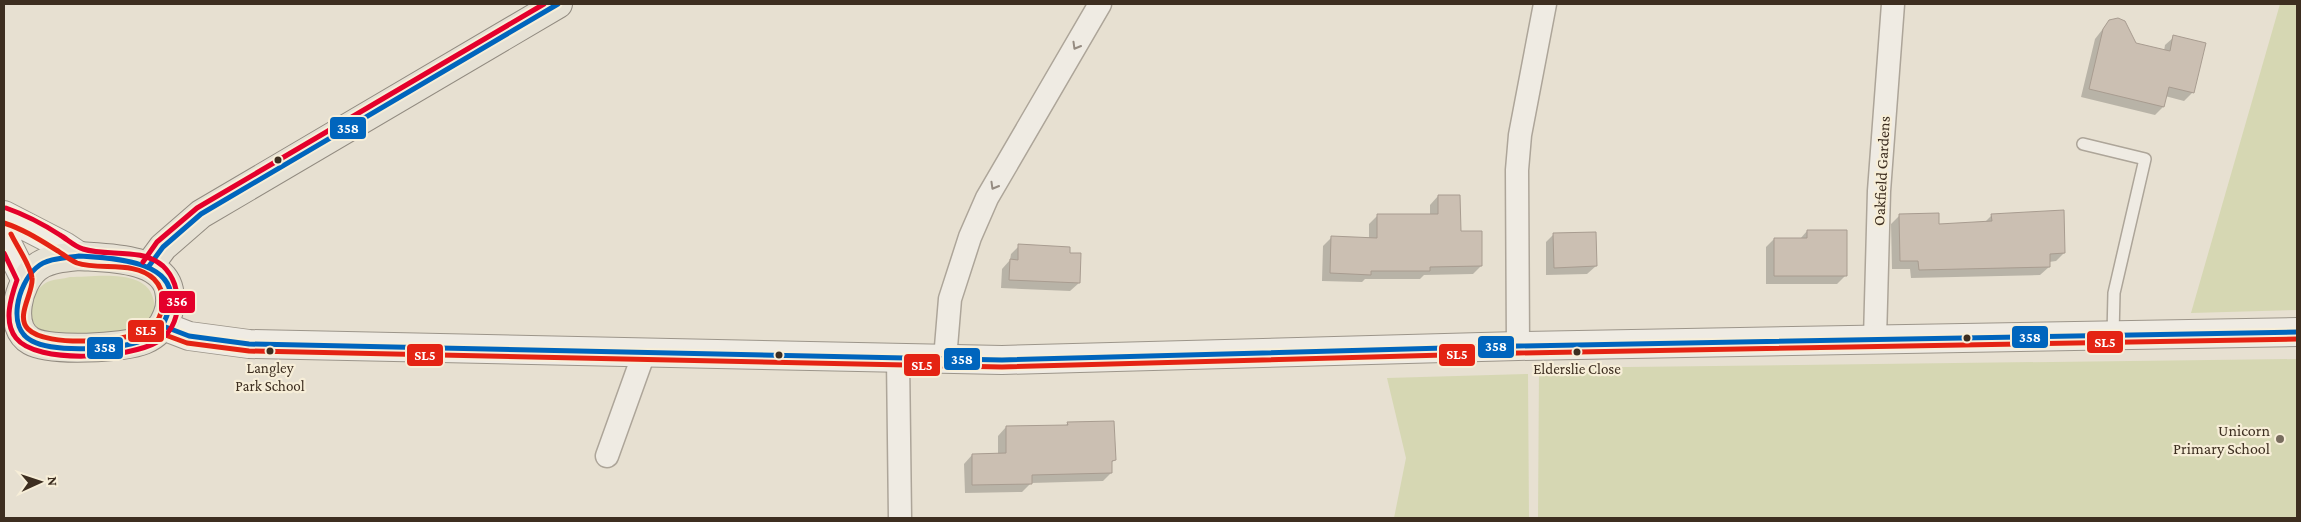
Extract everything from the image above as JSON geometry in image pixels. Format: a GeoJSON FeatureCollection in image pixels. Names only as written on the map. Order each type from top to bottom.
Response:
{"type":"FeatureCollection","features":[{"type":"Feature","properties":{"kind":"main road"},"geometry":{"type":"LineString","coordinates":[[149,266],[163,247],[201,214],[558,4]]}},
{"type":"Feature","properties":{"kind":"main road"},"geometry":{"type":"LineString","coordinates":[[4,215],[64,246],[79,256]]}},
{"type":"Feature","properties":{"kind":"main road"},"geometry":{"type":"LineString","coordinates":[[4,237],[25,279]]}},
{"type":"Feature","properties":{"kind":"main road"},"geometry":{"type":"LineString","coordinates":[[79,256],[119,259],[149,266],[161,275],[168,286],[171,299],[170,310],[164,326],[144,340],[72,348],[13,340],[18,322],[18,304],[25,279],[37,266],[54,259],[79,256]]}},
{"type":"Feature","properties":{"kind":"main road"},"geometry":{"type":"LineString","coordinates":[[164,326],[189,336],[249,344],[1002,360],[1518,346],[2297,332]]}},
{"type":"Feature","properties":{"kind":"street"},"geometry":{"type":"LineString","coordinates":[[945,359],[950,299],[957,271],[973,229],[987,198],[1100,4]]}},
{"type":"Feature","properties":{"kind":"street"},"geometry":{"type":"LineString","coordinates":[[1518,346],[1517,170],[1520,135],[1545,4]]}},
{"type":"Feature","properties":{"kind":"street","name":"Oakfield Gardens"},"geometry":{"type":"LineString","coordinates":[[1875,339],[1879,191],[1893,4]]}},
{"type":"Feature","properties":{"kind":"street"},"geometry":{"type":"LineString","coordinates":[[607,456],[644,353]]}},
{"type":"Feature","properties":{"kind":"street"},"geometry":{"type":"LineString","coordinates":[[898,358],[900,518]]}},
{"type":"Feature","properties":{"kind":"lane"},"geometry":{"type":"LineString","coordinates":[[2083,144],[2145,159],[2114,293],[2113,335]]}},
{"type":"Feature","properties":{"kind":"green space"},"geometry":{"type":"Polygon","coordinates":[[[2280,4],[2297,4],[2297,310],[2191,313],[2280,4]]]}},
{"type":"Feature","properties":{"kind":"green space"},"geometry":{"type":"Polygon","coordinates":[[[120,276],[142,283],[150,291],[154,302],[152,317],[135,334],[45,335],[31,318],[33,299],[45,284],[52,280],[70,277],[120,276]]]}},
{"type":"Feature","properties":{"kind":"green space"},"geometry":{"type":"Polygon","coordinates":[[[2297,359],[2297,518],[1538,518],[1539,368],[2297,359]]]}},
{"type":"Feature","properties":{"kind":"green space"},"geometry":{"type":"Polygon","coordinates":[[[1528,374],[1529,518],[1394,518],[1406,458],[1387,378],[1528,374]]]}},
{"type":"Feature","properties":{"kind":"building"},"geometry":{"type":"Polygon","coordinates":[[[2118,18],[2125,21],[2136,43],[2170,51],[2173,35],[2206,43],[2194,93],[2169,87],[2164,107],[2089,89],[2103,29],[2109,20],[2118,18]]]}},
{"type":"Feature","properties":{"kind":"building"},"geometry":{"type":"Polygon","coordinates":[[[1438,195],[1460,195],[1461,231],[1482,231],[1482,266],[1430,267],[1430,271],[1371,271],[1371,275],[1330,273],[1331,236],[1377,238],[1377,214],[1438,214],[1438,195]]]}},
{"type":"Feature","properties":{"kind":"building"},"geometry":{"type":"Polygon","coordinates":[[[2064,210],[2065,253],[2050,254],[2050,267],[1919,270],[1918,261],[1900,261],[1899,214],[1939,213],[1939,224],[1992,221],[1991,214],[2064,210]]]}},
{"type":"Feature","properties":{"kind":"building"},"geometry":{"type":"Polygon","coordinates":[[[1807,230],[1847,230],[1847,276],[1774,276],[1774,238],[1807,238],[1807,230]]]}},
{"type":"Feature","properties":{"kind":"building"},"geometry":{"type":"Polygon","coordinates":[[[1596,232],[1597,266],[1554,268],[1553,233],[1596,232]]]}},
{"type":"Feature","properties":{"kind":"building"},"geometry":{"type":"Polygon","coordinates":[[[1018,244],[1070,247],[1070,253],[1081,253],[1080,283],[1009,280],[1010,259],[1018,260],[1018,244]]]}},
{"type":"Feature","properties":{"kind":"building"},"geometry":{"type":"Polygon","coordinates":[[[1114,421],[1116,460],[1112,461],[1112,473],[1032,475],[1032,484],[972,485],[972,454],[1006,453],[1006,426],[1068,425],[1067,422],[1114,421]]]}},
{"type":"Feature","properties":{"kind":"transit line","name":"356"},"geometry":{"type":"LineString","coordinates":[[143,262],[157,242],[197,208],[544,4]]}},
{"type":"Feature","properties":{"kind":"transit line","name":"358"},"geometry":{"type":"LineString","coordinates":[[149,266],[163,247],[201,214],[558,4]]}},
{"type":"Feature","properties":{"kind":"transit line","name":"356"},"geometry":{"type":"LineString","coordinates":[[4,253],[17,280],[9,309],[10,325],[16,338],[27,347],[63,355],[106,355],[144,348],[157,342],[172,327],[178,306],[177,295],[175,284],[163,266],[145,256],[80,248],[41,223],[6,208]]}},
{"type":"Feature","properties":{"kind":"transit line","name":"SL5"},"geometry":{"type":"LineString","coordinates":[[4,223],[31,235],[77,263],[127,268],[146,273],[156,281],[162,293],[161,314],[150,329],[125,337],[107,340],[69,341],[38,335],[28,329],[23,318],[32,278],[11,234]]}},
{"type":"Feature","properties":{"kind":"transit line","name":"358"},"geometry":{"type":"LineString","coordinates":[[79,256],[109,258],[142,265],[156,272],[166,282],[171,295],[167,316],[163,324],[152,336],[123,345],[72,348],[42,345],[24,335],[19,326],[17,316],[20,295],[30,275],[45,262],[79,256]]}},
{"type":"Feature","properties":{"kind":"transit line","name":"358"},"geometry":{"type":"LineString","coordinates":[[163,326],[189,336],[249,344],[1002,360],[1518,346],[2297,332]]}},
{"type":"Feature","properties":{"kind":"transit line","name":"SL5"},"geometry":{"type":"LineString","coordinates":[[160,333],[187,343],[249,351],[1002,367],[1518,353],[2297,339]]}},
{"type":"Feature","properties":{"kind":"place","name":"Langley Park School"},"geometry":{"type":"Point","coordinates":[270,351]}},
{"type":"Feature","properties":{"kind":"place","name":"Elderslie Close"},"geometry":{"type":"Point","coordinates":[1577,352]}},
{"type":"Feature","properties":{"kind":"place","name":"Unicorn Primary School"},"geometry":{"type":"Point","coordinates":[2280,439]}}]}
